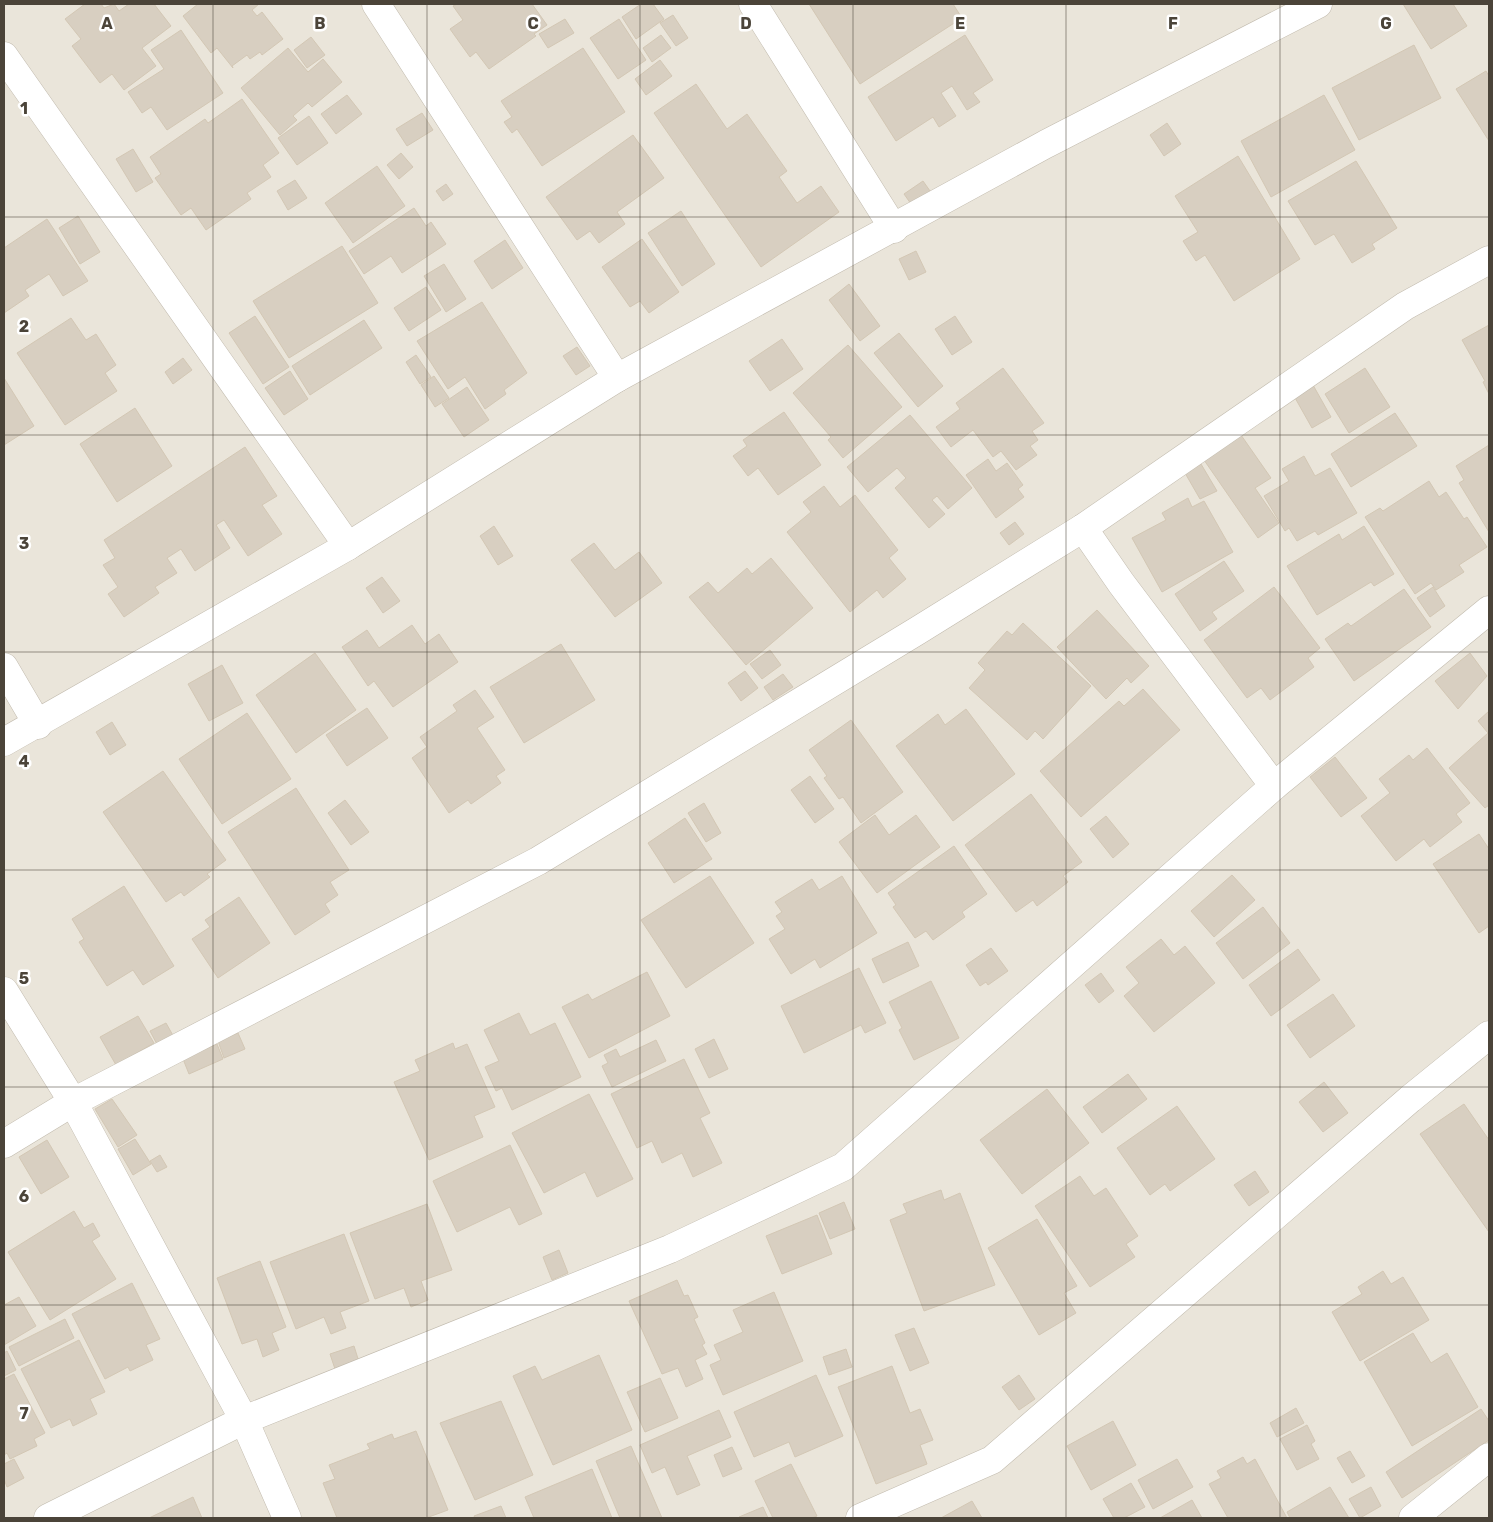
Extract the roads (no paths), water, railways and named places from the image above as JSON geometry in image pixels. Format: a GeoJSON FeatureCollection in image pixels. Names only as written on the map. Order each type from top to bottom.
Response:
{"type":"FeatureCollection","features":[{"type":"Feature","properties":{"kind":"street"},"geometry":{"type":"LineString","coordinates":[[376,4],[617,378]]}},
{"type":"Feature","properties":{"kind":"street"},"geometry":{"type":"LineString","coordinates":[[753,4],[894,229]]}},
{"type":"Feature","properties":{"kind":"street"},"geometry":{"type":"LineString","coordinates":[[4,742],[38,725],[348,546],[617,378],[894,229],[1046,144],[1318,4]]}},
{"type":"Feature","properties":{"kind":"street"},"geometry":{"type":"LineString","coordinates":[[4,56],[348,546]]}},
{"type":"Feature","properties":{"kind":"street"},"geometry":{"type":"LineString","coordinates":[[4,1144],[73,1102],[538,861],[918,631],[1083,528],[1405,306],[1489,260]]}},
{"type":"Feature","properties":{"kind":"street"},"geometry":{"type":"LineString","coordinates":[[1083,528],[1121,583],[1274,786]]}},
{"type":"Feature","properties":{"kind":"street"},"geometry":{"type":"LineString","coordinates":[[48,1518],[244,1420],[670,1249],[843,1167],[1274,786],[1489,610]]}},
{"type":"Feature","properties":{"kind":"street"},"geometry":{"type":"LineString","coordinates":[[4,668],[38,725]]}},
{"type":"Feature","properties":{"kind":"street"},"geometry":{"type":"LineString","coordinates":[[4,991],[73,1102],[244,1420],[287,1518]]}},
{"type":"Feature","properties":{"kind":"street"},"geometry":{"type":"LineString","coordinates":[[860,1518],[992,1460],[1410,1098],[1489,1035]]}},
{"type":"Feature","properties":{"kind":"street"},"geometry":{"type":"LineString","coordinates":[[1413,1518],[1489,1457]]}}]}
